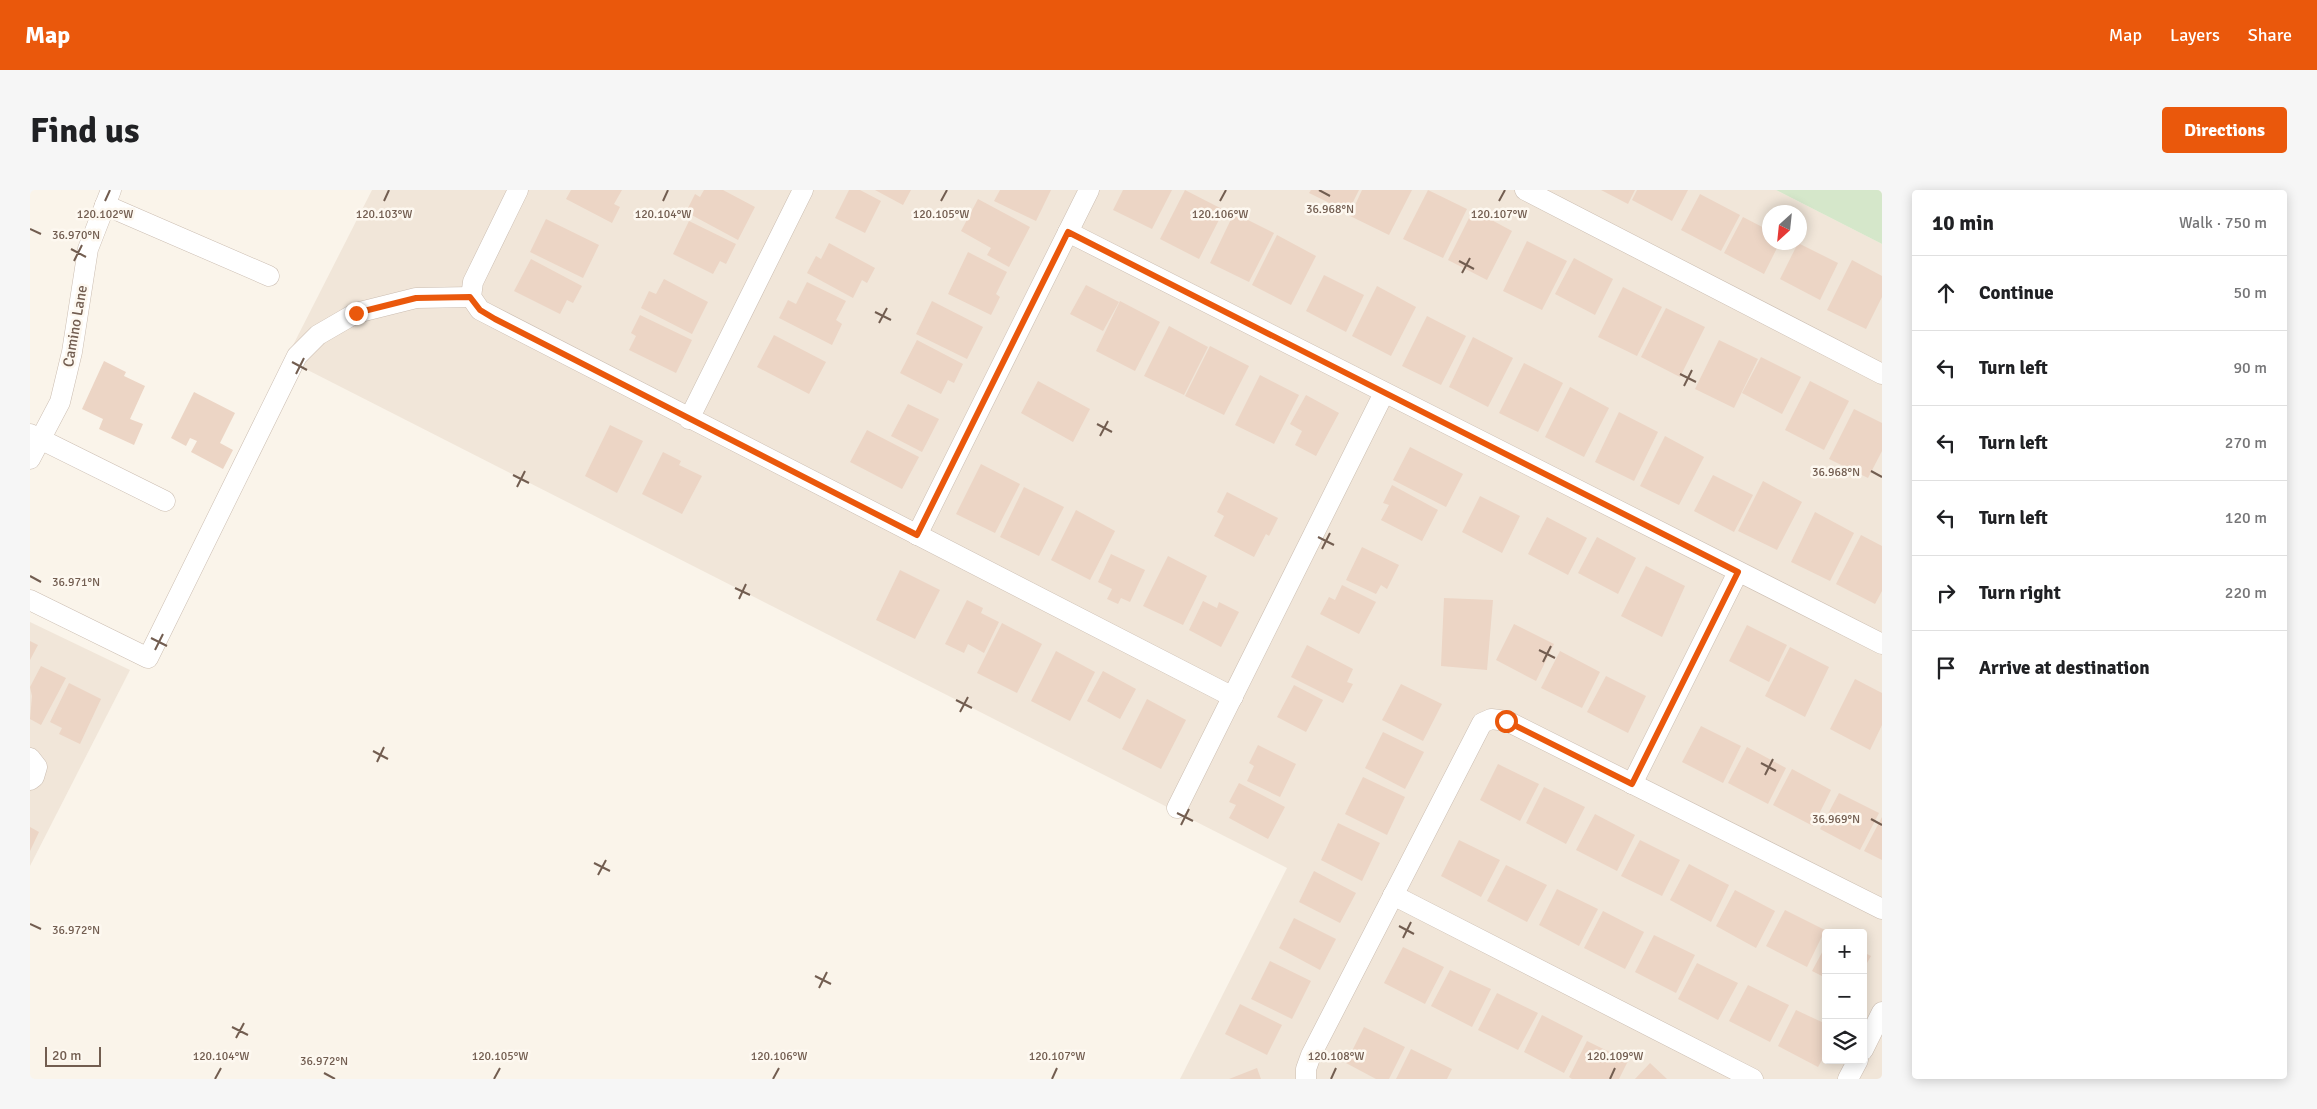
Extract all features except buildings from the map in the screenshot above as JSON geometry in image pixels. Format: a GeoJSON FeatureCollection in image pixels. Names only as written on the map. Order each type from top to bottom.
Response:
{"type":"FeatureCollection","features":[{"type":"Feature","properties":{"kind":"street"},"geometry":{"type":"LineString","coordinates":[[518,190],[473,282],[470,297],[480,310],[1233,697]]}},
{"type":"Feature","properties":{"kind":"street"},"geometry":{"type":"LineString","coordinates":[[689,419],[803,190]]}},
{"type":"Feature","properties":{"kind":"street"},"geometry":{"type":"LineString","coordinates":[[917,535],[1089,190]]}},
{"type":"Feature","properties":{"kind":"street"},"geometry":{"type":"LineString","coordinates":[[1525,190],[1882,374]]}},
{"type":"Feature","properties":{"kind":"street"},"geometry":{"type":"LineString","coordinates":[[108,198],[269,276]]}},
{"type":"Feature","properties":{"kind":"street","name":"Camino Lane"},"geometry":{"type":"LineString","coordinates":[[30,459],[35,437],[60,402],[72,352],[88,249],[108,198]]}},
{"type":"Feature","properties":{"kind":"street"},"geometry":{"type":"LineString","coordinates":[[1068,232],[1882,644]]}},
{"type":"Feature","properties":{"kind":"street"},"geometry":{"type":"LineString","coordinates":[[30,600],[148,658],[297,356],[318,335],[356,313],[416,298],[470,297]]}},
{"type":"Feature","properties":{"kind":"street"},"geometry":{"type":"LineString","coordinates":[[1177,808],[1384,393]]}},
{"type":"Feature","properties":{"kind":"street"},"geometry":{"type":"LineString","coordinates":[[35,437],[165,501]]}},
{"type":"Feature","properties":{"kind":"street"},"geometry":{"type":"LineString","coordinates":[[1632,784],[1738,572]]}},
{"type":"Feature","properties":{"kind":"street"},"geometry":{"type":"LineString","coordinates":[[1306,1079],[1306,1069],[1311,1055],[1393,895],[1482,723],[1491,719],[1506,721],[1882,909]]}},
{"type":"Feature","properties":{"kind":"street"},"geometry":{"type":"LineString","coordinates":[[30,758],[38,767],[34,777],[30,780]]}},
{"type":"Feature","properties":{"kind":"street"},"geometry":{"type":"LineString","coordinates":[[1393,895],[1753,1079]]}},
{"type":"Feature","properties":{"kind":"street"},"geometry":{"type":"LineString","coordinates":[[1867,1042],[1882,1012]]}},
{"type":"Feature","properties":{"kind":"street"},"geometry":{"type":"LineString","coordinates":[[1848,1079],[1856,1064]]}},
{"type":"Feature","properties":{"kind":"shaded area"},"geometry":{"type":"Polygon","coordinates":[[[372,190],[1776,190],[1805,205],[1762,205],[1762,250],[1807,250],[1807,206],[1882,244],[1882,1079],[1180,1079],[1287,868],[286,359],[372,190]]]}},
{"type":"Feature","properties":{"kind":"shaded area"},"geometry":{"type":"Polygon","coordinates":[[[30,622],[130,670],[30,866],[30,622]]]}},
{"type":"Feature","properties":{"kind":"green space"},"geometry":{"type":"Polygon","coordinates":[[[1776,190],[1882,190],[1882,244],[1807,205],[1776,190]]]}},
{"type":"Feature","properties":{"kind":"route"},"geometry":{"type":"LineString","coordinates":[[356,313],[416,298],[470,297],[480,310],[495,319],[917,535],[1068,232],[1738,572],[1632,784],[1506,721]]}}]}
